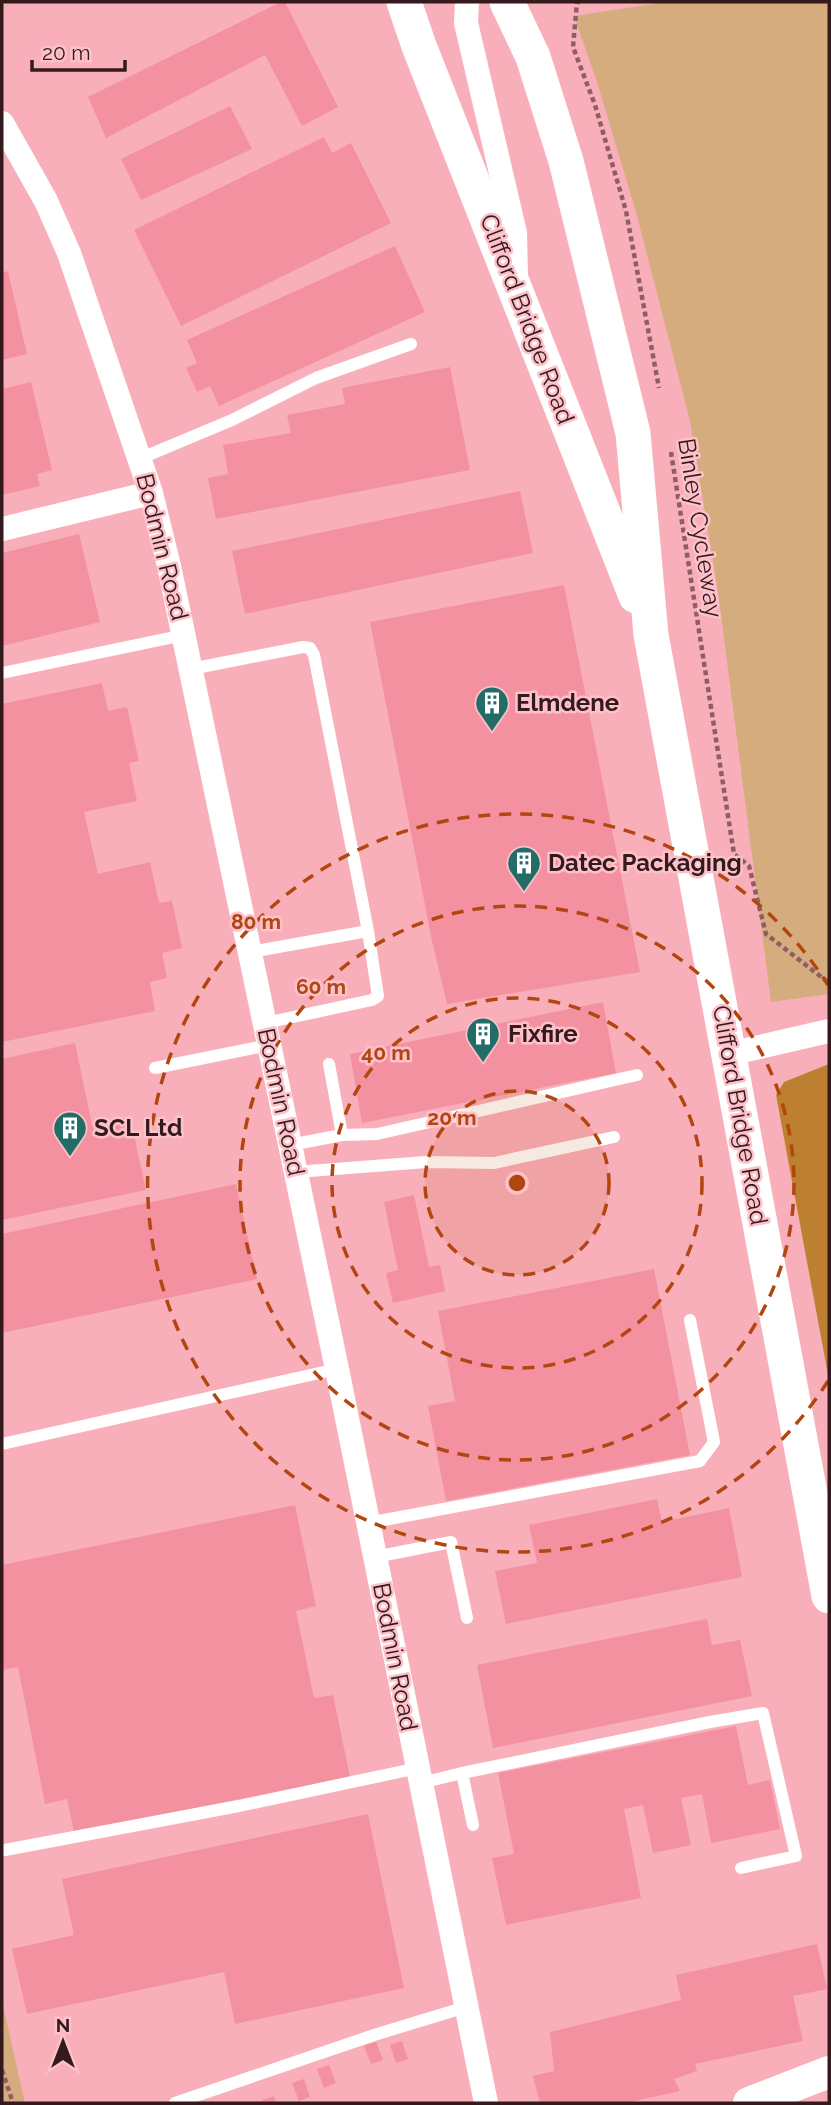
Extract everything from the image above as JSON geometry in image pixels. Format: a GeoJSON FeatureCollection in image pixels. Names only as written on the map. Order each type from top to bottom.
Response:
{"type":"FeatureCollection","features":[{"type":"Feature","properties":{"kind":"main road","name":"Clifford Bridge Road"},"geometry":{"type":"LineString","coordinates":[[404,2],[651,635]]}},
{"type":"Feature","properties":{"kind":"main road","name":"Clifford Bridge Road"},"geometry":{"type":"LineString","coordinates":[[507,2],[533,57],[566,161],[633,433],[651,635],[829,1596]]}},
{"type":"Feature","properties":{"kind":"street"},"geometry":{"type":"LineString","coordinates":[[467,2],[466,23],[515,233],[517,291]]}},
{"type":"Feature","properties":{"kind":"street","name":"Bodmin Road"},"geometry":{"type":"LineString","coordinates":[[2,123],[46,201],[69,253],[151,493],[169,566],[337,1369],[486,2103]]}},
{"type":"Feature","properties":{"kind":"street"},"geometry":{"type":"LineString","coordinates":[[2,529],[151,493]]}},
{"type":"Feature","properties":{"kind":"street"},"geometry":{"type":"LineString","coordinates":[[729,1055],[829,1031]]}},
{"type":"Feature","properties":{"kind":"street"},"geometry":{"type":"LineString","coordinates":[[749,2103],[829,2072]]}},
{"type":"Feature","properties":{"kind":"lane"},"geometry":{"type":"LineString","coordinates":[[139,459],[232,420],[316,378],[411,344]]}},
{"type":"Feature","properties":{"kind":"lane"},"geometry":{"type":"LineString","coordinates":[[2,673],[184,635]]}},
{"type":"Feature","properties":{"kind":"lane"},"geometry":{"type":"LineString","coordinates":[[155,1068],[378,996],[368,931],[314,655],[310,649],[303,647],[191,669]]}},
{"type":"Feature","properties":{"kind":"lane"},"geometry":{"type":"LineString","coordinates":[[250,952],[368,931]]}},
{"type":"Feature","properties":{"kind":"lane"},"geometry":{"type":"LineString","coordinates":[[329,1064],[342,1135]]}},
{"type":"Feature","properties":{"kind":"lane"},"geometry":{"type":"LineString","coordinates":[[290,1145],[342,1135],[377,1134],[637,1074]]}},
{"type":"Feature","properties":{"kind":"lane"},"geometry":{"type":"LineString","coordinates":[[296,1172],[426,1162],[494,1163],[614,1137]]}},
{"type":"Feature","properties":{"kind":"lane"},"geometry":{"type":"LineString","coordinates":[[368,1523],[700,1461],[713,1442],[690,1320]]}},
{"type":"Feature","properties":{"kind":"lane"},"geometry":{"type":"LineString","coordinates":[[2,1444],[337,1369]]}},
{"type":"Feature","properties":{"kind":"lane"},"geometry":{"type":"LineString","coordinates":[[375,1557],[451,1542],[467,1618]]}},
{"type":"Feature","properties":{"kind":"lane"},"geometry":{"type":"LineString","coordinates":[[5,1850],[239,1806],[419,1776],[463,1773],[763,1713],[796,1856],[741,1868]]}},
{"type":"Feature","properties":{"kind":"lane"},"geometry":{"type":"LineString","coordinates":[[463,1773],[473,1825]]}},
{"type":"Feature","properties":{"kind":"lane"},"geometry":{"type":"LineString","coordinates":[[175,2103],[374,2035],[466,2007]]}},
{"type":"Feature","properties":{"kind":"path"},"geometry":{"type":"LineString","coordinates":[[580,2],[577,2],[573,47],[595,105],[626,211],[660,395]]}},
{"type":"Feature","properties":{"kind":"path","name":"Binley Cycleway"},"geometry":{"type":"LineString","coordinates":[[670,447],[734,853],[749,866],[766,934],[829,983]]}},
{"type":"Feature","properties":{"kind":"path"},"geometry":{"type":"LineString","coordinates":[[2,2070],[13,2103]]}},
{"type":"Feature","properties":{"kind":"shaded area"},"geometry":{"type":"Polygon","coordinates":[[[667,2],[829,2],[829,994],[771,1002],[718,592],[690,421],[636,212],[574,16],[667,2]]]}},
{"type":"Feature","properties":{"kind":"shaded area"},"geometry":{"type":"Polygon","coordinates":[[[829,1064],[829,1380],[776,1095],[784,1082],[829,1064]]]}},
{"type":"Feature","properties":{"kind":"shaded area"},"geometry":{"type":"Polygon","coordinates":[[[2,2001],[25,2103],[2,2103],[2,2001]]]}},
{"type":"Feature","properties":{"kind":"building"},"geometry":{"type":"Polygon","coordinates":[[[285,2],[338,107],[302,126],[265,55],[106,138],[88,97],[285,2]]]}},
{"type":"Feature","properties":{"kind":"building"},"geometry":{"type":"Polygon","coordinates":[[[230,106],[252,149],[141,200],[121,159],[230,106]]]}},
{"type":"Feature","properties":{"kind":"building"},"geometry":{"type":"Polygon","coordinates":[[[324,137],[332,153],[351,143],[391,223],[181,326],[134,230],[324,137]]]}},
{"type":"Feature","properties":{"kind":"building"},"geometry":{"type":"Polygon","coordinates":[[[395,246],[425,312],[219,406],[210,386],[197,392],[186,368],[197,363],[187,340],[395,246]]]}},
{"type":"Feature","properties":{"kind":"building"},"geometry":{"type":"Polygon","coordinates":[[[8,271],[27,354],[2,360],[2,273],[8,271]]]}},
{"type":"Feature","properties":{"kind":"building"},"geometry":{"type":"Polygon","coordinates":[[[450,367],[470,470],[216,519],[208,478],[228,474],[223,445],[291,433],[287,415],[345,404],[342,388],[450,367]]]}},
{"type":"Feature","properties":{"kind":"building"},"geometry":{"type":"Polygon","coordinates":[[[31,382],[52,470],[37,474],[40,486],[2,495],[2,389],[31,382]]]}},
{"type":"Feature","properties":{"kind":"building"},"geometry":{"type":"Polygon","coordinates":[[[520,491],[533,553],[245,614],[232,551],[520,491]]]}},
{"type":"Feature","properties":{"kind":"building"},"geometry":{"type":"Polygon","coordinates":[[[79,534],[100,622],[2,646],[2,553],[79,534]]]}},
{"type":"Feature","properties":{"kind":"building","name":"Elmdene"},"geometry":{"type":"Polygon","coordinates":[[[564,585],[640,972],[447,1004],[432,941],[370,622],[564,585]]]}},
{"type":"Feature","properties":{"kind":"building"},"geometry":{"type":"Polygon","coordinates":[[[102,683],[108,711],[127,707],[139,761],[129,763],[137,801],[84,812],[98,874],[150,862],[159,903],[172,901],[182,948],[162,953],[167,978],[150,982],[155,1011],[2,1042],[2,704],[102,683]]]}},
{"type":"Feature","properties":{"kind":"building","name":"Fixfire"},"geometry":{"type":"Polygon","coordinates":[[[603,1002],[616,1073],[362,1123],[350,1054],[603,1002]]]}},
{"type":"Feature","properties":{"kind":"building","name":"SCL Ltd"},"geometry":{"type":"Polygon","coordinates":[[[75,1043],[92,1125],[130,1117],[146,1190],[2,1220],[2,1059],[75,1043]]]}},
{"type":"Feature","properties":{"kind":"building"},"geometry":{"type":"Polygon","coordinates":[[[236,1184],[257,1279],[2,1333],[2,1234],[236,1184]]]}},
{"type":"Feature","properties":{"kind":"building"},"geometry":{"type":"Polygon","coordinates":[[[414,1195],[429,1267],[440,1265],[445,1291],[393,1303],[386,1273],[398,1270],[384,1202],[414,1195]]]}},
{"type":"Feature","properties":{"kind":"building"},"geometry":{"type":"Polygon","coordinates":[[[654,1269],[690,1455],[446,1501],[428,1406],[455,1401],[438,1311],[654,1269]]]}},
{"type":"Feature","properties":{"kind":"building"},"geometry":{"type":"Polygon","coordinates":[[[657,1499],[662,1522],[729,1508],[742,1577],[506,1624],[495,1571],[537,1563],[529,1525],[657,1499]]]}},
{"type":"Feature","properties":{"kind":"building"},"geometry":{"type":"Polygon","coordinates":[[[295,1505],[316,1606],[296,1611],[314,1698],[333,1695],[350,1777],[74,1832],[67,1799],[45,1804],[18,1667],[2,1670],[2,1565],[295,1505]]]}},
{"type":"Feature","properties":{"kind":"building"},"geometry":{"type":"Polygon","coordinates":[[[707,1619],[712,1645],[740,1640],[752,1696],[493,1748],[477,1665],[707,1619]]]}},
{"type":"Feature","properties":{"kind":"building"},"geometry":{"type":"Polygon","coordinates":[[[736,1726],[748,1785],[770,1780],[780,1829],[711,1843],[702,1794],[681,1798],[691,1845],[653,1853],[643,1805],[624,1809],[641,1898],[506,1925],[492,1858],[514,1854],[498,1773],[736,1726]]]}},
{"type":"Feature","properties":{"kind":"building"},"geometry":{"type":"Polygon","coordinates":[[[368,1814],[404,1988],[235,2024],[224,1972],[27,2014],[12,1949],[74,1935],[62,1879],[368,1814]]]}},
{"type":"Feature","properties":{"kind":"building"},"geometry":{"type":"Polygon","coordinates":[[[817,1944],[827,1989],[793,1996],[803,2041],[695,2064],[697,2071],[674,2079],[680,2091],[626,2103],[540,2103],[533,2076],[554,2071],[550,2032],[681,2000],[676,1975],[817,1944]]]}},
{"type":"Feature","properties":{"kind":"building"},"geometry":{"type":"Polygon","coordinates":[[[402,2041],[408,2059],[396,2063],[390,2045],[402,2041]]]}},
{"type":"Feature","properties":{"kind":"building"},"geometry":{"type":"Polygon","coordinates":[[[376,2042],[383,2060],[371,2064],[364,2046],[376,2042]]]}},
{"type":"Feature","properties":{"kind":"building"},"geometry":{"type":"Polygon","coordinates":[[[329,2065],[336,2083],[324,2088],[317,2069],[329,2065]]]}},
{"type":"Feature","properties":{"kind":"building"},"geometry":{"type":"Polygon","coordinates":[[[304,2079],[310,2097],[299,2101],[292,2083],[304,2079]]]}},
{"type":"Feature","properties":{"kind":"building"},"geometry":{"type":"Polygon","coordinates":[[[274,2096],[276,2103],[263,2103],[262,2100],[274,2096]]]}},
{"type":"Feature","properties":{"kind":"place","name":"Elmdene"},"geometry":{"type":"Point","coordinates":[492,733]}},
{"type":"Feature","properties":{"kind":"place","name":"Datec Packaging"},"geometry":{"type":"Point","coordinates":[524,893]}},
{"type":"Feature","properties":{"kind":"place","name":"Fixfire"},"geometry":{"type":"Point","coordinates":[483,1064]}},
{"type":"Feature","properties":{"kind":"place","name":"SCL Ltd"},"geometry":{"type":"Point","coordinates":[70,1158]}}]}
